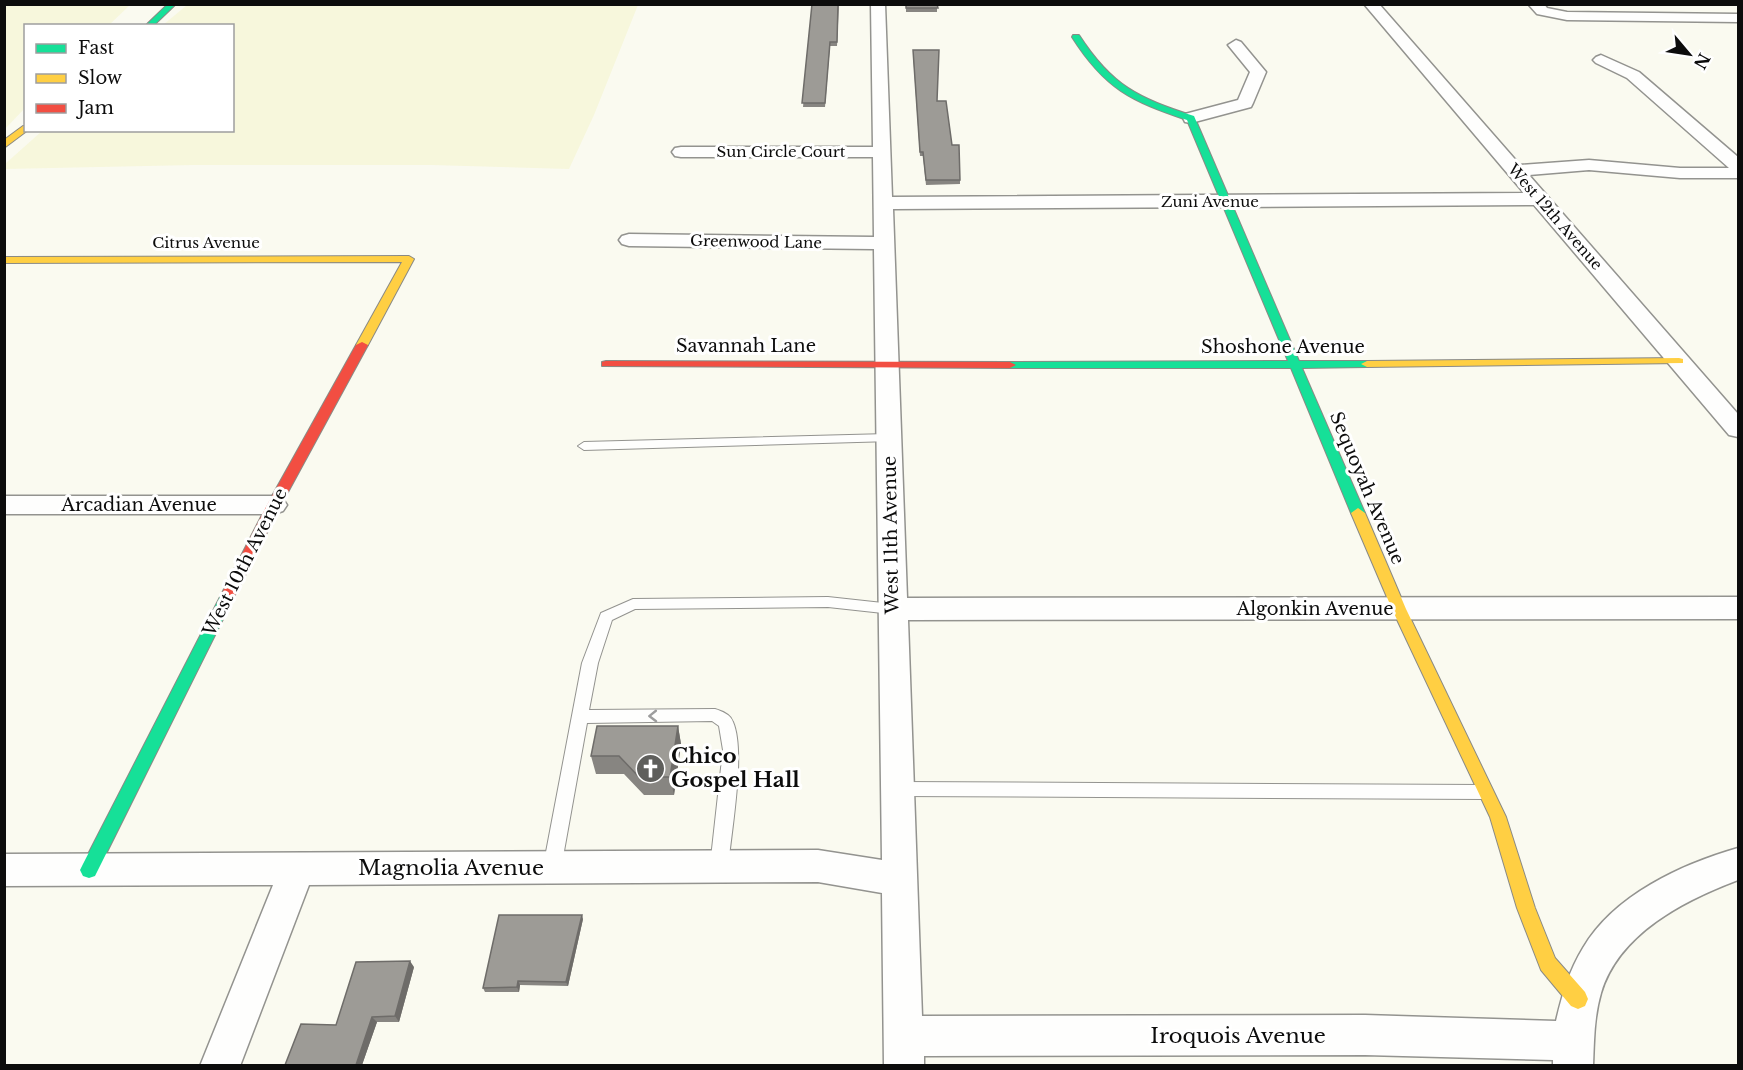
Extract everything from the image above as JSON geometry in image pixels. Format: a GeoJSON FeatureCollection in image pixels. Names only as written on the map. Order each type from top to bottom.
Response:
{"type":"FeatureCollection","features":[{"type":"Feature","properties":{"kind":"street"},"geometry":{"type":"LineString","coordinates":[[150,24],[173,4]]}},
{"type":"Feature","properties":{"kind":"street","name":"West 11th Avenue"},"geometry":{"type":"LineString","coordinates":[[878,4],[897,879],[903,1051]]}},
{"type":"Feature","properties":{"kind":"street","name":"West 12th Avenue"},"geometry":{"type":"LineString","coordinates":[[1371,4],[1738,429]]}},
{"type":"Feature","properties":{"kind":"street"},"geometry":{"type":"LineString","coordinates":[[1534,4],[1542,11],[1567,16],[1738,18]]}},
{"type":"Feature","properties":{"kind":"street"},"geometry":{"type":"LineString","coordinates":[[1691,4],[1710,18]]}},
{"type":"Feature","properties":{"kind":"street"},"geometry":{"type":"LineString","coordinates":[[1076,37],[1088,61],[1112,84],[1144,103],[1191,118],[1245,103],[1258,72],[1236,45]]}},
{"type":"Feature","properties":{"kind":"street"},"geometry":{"type":"LineString","coordinates":[[1600,60],[1633,75],[1738,166]]}},
{"type":"Feature","properties":{"kind":"street","name":"Sequoyah Avenue"},"geometry":{"type":"LineString","coordinates":[[1191,118],[1399,609],[1498,817],[1526,908],[1548,964],[1578,999]]}},
{"type":"Feature","properties":{"kind":"street"},"geometry":{"type":"LineString","coordinates":[[4,145],[24,130]]}},
{"type":"Feature","properties":{"kind":"street","name":"Sun Circle Court"},"geometry":{"type":"LineString","coordinates":[[681,152],[881,152]]}},
{"type":"Feature","properties":{"kind":"street"},"geometry":{"type":"LineString","coordinates":[[1515,171],[1589,165],[1680,173],[1738,173]]}},
{"type":"Feature","properties":{"kind":"street","name":"Zuni Avenue"},"geometry":{"type":"LineString","coordinates":[[882,203],[1539,199]]}},
{"type":"Feature","properties":{"kind":"street","name":"Greenwood Lane"},"geometry":{"type":"LineString","coordinates":[[629,240],[883,243]]}},
{"type":"Feature","properties":{"kind":"street","name":"Citrus Avenue"},"geometry":{"type":"LineString","coordinates":[[4,260],[409,259]]}},
{"type":"Feature","properties":{"kind":"street","name":"West 10th Avenue"},"geometry":{"type":"LineString","coordinates":[[89,870],[274,505],[409,259]]}},
{"type":"Feature","properties":{"kind":"street","name":"Shoshone Avenue"},"geometry":{"type":"LineString","coordinates":[[887,363],[1296,365],[1679,361]]}},
{"type":"Feature","properties":{"kind":"street","name":"Savannah Lane"},"geometry":{"type":"LineString","coordinates":[[606,364],[887,363]]}},
{"type":"Feature","properties":{"kind":"street","name":"Arcadian Avenue"},"geometry":{"type":"LineString","coordinates":[[4,505],[274,505]]}},
{"type":"Feature","properties":{"kind":"street","name":"Algonkin Avenue"},"geometry":{"type":"LineString","coordinates":[[892,609],[1738,608]]}},
{"type":"Feature","properties":{"kind":"street"},"geometry":{"type":"LineString","coordinates":[[1573,1053],[1578,999],[1585,980],[1603,948],[1629,920],[1682,886],[1738,864]]}},
{"type":"Feature","properties":{"kind":"street","name":"Magnolia Avenue"},"geometry":{"type":"LineString","coordinates":[[4,870],[818,866],[897,879]]}},
{"type":"Feature","properties":{"kind":"street"},"geometry":{"type":"LineString","coordinates":[[220,1065],[297,869]]}},
{"type":"Feature","properties":{"kind":"street","name":"Iroquois Avenue"},"geometry":{"type":"LineString","coordinates":[[903,1051],[1365,1035],[1573,1053]]}},
{"type":"Feature","properties":{"kind":"lane"},"geometry":{"type":"LineString","coordinates":[[584,446],[888,438]]}},
{"type":"Feature","properties":{"kind":"lane"},"geometry":{"type":"LineString","coordinates":[[552,868],[590,663],[606,617],[633,604],[828,602],[892,609]]}},
{"type":"Feature","properties":{"kind":"lane"},"geometry":{"type":"LineString","coordinates":[[580,717],[715,716],[726,723],[730,750],[718,867]]}},
{"type":"Feature","properties":{"kind":"lane"},"geometry":{"type":"LineString","coordinates":[[896,789],[1486,792]]}},
{"type":"Feature","properties":{"kind":"green space"},"geometry":{"type":"Polygon","coordinates":[[[5,4],[130,4],[110,24],[24,24],[24,109],[5,129],[5,4]]]}},
{"type":"Feature","properties":{"kind":"green space"},"geometry":{"type":"Polygon","coordinates":[[[187,4],[638,5],[594,115],[569,169],[431,165],[194,165],[5,169],[5,164],[41,132],[234,132],[234,24],[164,24],[187,4]]]}},
{"type":"Feature","properties":{"kind":"building"},"geometry":{"type":"Polygon","coordinates":[[[812,4],[838,4],[837,42],[830,42],[825,103],[802,103],[812,4]]]}},
{"type":"Feature","properties":{"kind":"building"},"geometry":{"type":"Polygon","coordinates":[[[906,4],[937,4],[938,8],[906,8],[906,4]]]}},
{"type":"Feature","properties":{"kind":"building"},"geometry":{"type":"Polygon","coordinates":[[[913,50],[939,50],[937,101],[946,101],[952,145],[959,145],[960,180],[926,180],[923,152],[920,152],[913,50]]]}},
{"type":"Feature","properties":{"kind":"building"},"geometry":{"type":"Polygon","coordinates":[[[597,726],[678,726],[670,777],[639,777],[619,756],[591,756],[597,726]]]}},
{"type":"Feature","properties":{"kind":"building"},"geometry":{"type":"Polygon","coordinates":[[[499,915],[582,915],[566,982],[518,981],[517,987],[483,988],[499,915]]]}},
{"type":"Feature","properties":{"kind":"building"},"geometry":{"type":"Polygon","coordinates":[[[410,961],[395,1016],[372,1017],[356,1065],[285,1065],[301,1024],[336,1025],[356,962],[410,961]]]}},
{"type":"Feature","properties":{"kind":"traffic: fast"},"geometry":{"type":"LineString","coordinates":[[150,24],[173,4]]}},
{"type":"Feature","properties":{"kind":"traffic: fast"},"geometry":{"type":"LineString","coordinates":[[1076,37],[1099,69],[1124,91],[1191,118],[1358,513]]}},
{"type":"Feature","properties":{"kind":"traffic: fast"},"geometry":{"type":"LineString","coordinates":[[1010,365],[1367,364]]}},
{"type":"Feature","properties":{"kind":"traffic: fast"},"geometry":{"type":"LineString","coordinates":[[89,870],[227,597]]}},
{"type":"Feature","properties":{"kind":"traffic: slow"},"geometry":{"type":"LineString","coordinates":[[4,145],[24,130]]}},
{"type":"Feature","properties":{"kind":"traffic: slow"},"geometry":{"type":"LineString","coordinates":[[4,260],[409,259],[362,345]]}},
{"type":"Feature","properties":{"kind":"traffic: slow"},"geometry":{"type":"LineString","coordinates":[[1367,364],[1679,361]]}},
{"type":"Feature","properties":{"kind":"traffic: slow"},"geometry":{"type":"LineString","coordinates":[[1358,513],[1399,609],[1498,817],[1526,908],[1548,964],[1578,999]]}},
{"type":"Feature","properties":{"kind":"traffic: jam"},"geometry":{"type":"LineString","coordinates":[[227,597],[274,505],[362,345]]}},
{"type":"Feature","properties":{"kind":"traffic: jam"},"geometry":{"type":"LineString","coordinates":[[606,364],[1010,365]]}},
{"type":"Feature","properties":{"kind":"place","name":"Chico Gospel Hall"},"geometry":{"type":"Point","coordinates":[650,768]}}]}
